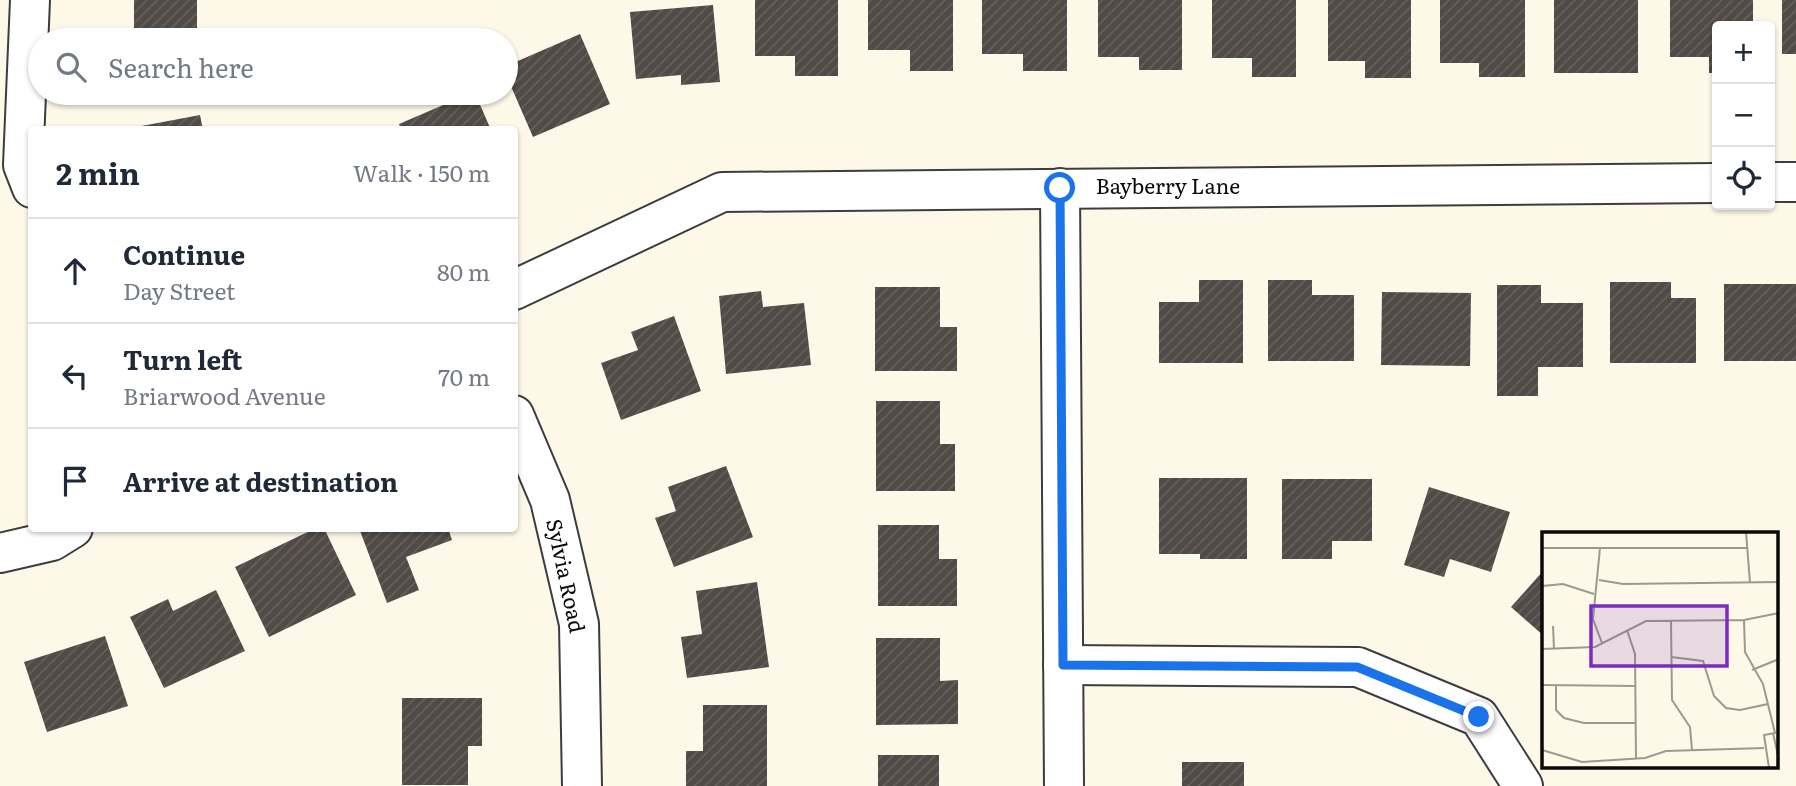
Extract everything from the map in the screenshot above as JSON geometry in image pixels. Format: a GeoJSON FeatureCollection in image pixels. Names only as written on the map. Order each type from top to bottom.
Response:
{"type":"FeatureCollection","features":[{"type":"Feature","properties":{"kind":"street"},"geometry":{"type":"LineString","coordinates":[[29,28],[30,0]]}},
{"type":"Feature","properties":{"kind":"street"},"geometry":{"type":"LineString","coordinates":[[28,47],[23,165],[28,178]]}},
{"type":"Feature","properties":{"kind":"street"},"geometry":{"type":"LineString","coordinates":[[1775,183],[1796,182]]}},
{"type":"Feature","properties":{"kind":"street","name":"Bayberry Lane"},"geometry":{"type":"LineString","coordinates":[[518,288],[722,192],[1712,183]]}},
{"type":"Feature","properties":{"kind":"street"},"geometry":{"type":"LineString","coordinates":[[1060,188],[1064,786]]}},
{"type":"Feature","properties":{"kind":"street","name":"Sylvia Road"},"geometry":{"type":"LineString","coordinates":[[518,424],[550,500],[579,624],[582,786]]}},
{"type":"Feature","properties":{"kind":"street"},"geometry":{"type":"LineString","coordinates":[[0,553],[52,541],[67,532]]}},
{"type":"Feature","properties":{"kind":"street"},"geometry":{"type":"LineString","coordinates":[[1063,665],[1357,667],[1479,717],[1523,786]]}},
{"type":"Feature","properties":{"kind":"building"},"geometry":{"type":"Polygon","coordinates":[[[134,0],[197,0],[197,28],[134,28],[134,0]]]}},
{"type":"Feature","properties":{"kind":"building"},"geometry":{"type":"Polygon","coordinates":[[[755,0],[838,0],[838,76],[795,76],[795,56],[755,56],[755,0]]]}},
{"type":"Feature","properties":{"kind":"building"},"geometry":{"type":"Polygon","coordinates":[[[868,0],[953,0],[953,71],[910,71],[910,50],[868,50],[868,0]]]}},
{"type":"Feature","properties":{"kind":"building"},"geometry":{"type":"Polygon","coordinates":[[[982,0],[1067,0],[1067,71],[1023,71],[1023,54],[982,54],[982,0]]]}},
{"type":"Feature","properties":{"kind":"building"},"geometry":{"type":"Polygon","coordinates":[[[1098,0],[1182,0],[1182,70],[1139,70],[1139,57],[1098,57],[1098,0]]]}},
{"type":"Feature","properties":{"kind":"building"},"geometry":{"type":"Polygon","coordinates":[[[1212,0],[1296,0],[1296,77],[1252,77],[1252,58],[1212,58],[1212,0]]]}},
{"type":"Feature","properties":{"kind":"building"},"geometry":{"type":"Polygon","coordinates":[[[1328,0],[1411,0],[1411,78],[1365,78],[1365,61],[1328,61],[1328,0]]]}},
{"type":"Feature","properties":{"kind":"building"},"geometry":{"type":"Polygon","coordinates":[[[1440,0],[1525,0],[1525,77],[1479,77],[1479,63],[1440,63],[1440,0]]]}},
{"type":"Feature","properties":{"kind":"building"},"geometry":{"type":"Polygon","coordinates":[[[1554,0],[1638,0],[1638,73],[1554,73],[1554,0]]]}},
{"type":"Feature","properties":{"kind":"building"},"geometry":{"type":"Polygon","coordinates":[[[1670,0],[1753,0],[1753,21],[1712,21],[1712,73],[1709,73],[1709,57],[1670,57],[1670,0]]]}},
{"type":"Feature","properties":{"kind":"building"},"geometry":{"type":"Polygon","coordinates":[[[1782,0],[1796,0],[1796,54],[1782,54],[1782,0]]]}},
{"type":"Feature","properties":{"kind":"building"},"geometry":{"type":"Polygon","coordinates":[[[713,5],[720,82],[681,85],[681,75],[636,79],[630,12],[713,5]]]}},
{"type":"Feature","properties":{"kind":"building"},"geometry":{"type":"Polygon","coordinates":[[[580,34],[610,104],[533,137],[518,103],[518,61],[580,34]]]}},
{"type":"Feature","properties":{"kind":"building"},"geometry":{"type":"Polygon","coordinates":[[[443,105],[480,105],[489,126],[400,126],[443,105]]]}},
{"type":"Feature","properties":{"kind":"building"},"geometry":{"type":"Polygon","coordinates":[[[200,115],[202,126],[142,126],[200,115]]]}},
{"type":"Feature","properties":{"kind":"building"},"geometry":{"type":"Polygon","coordinates":[[[1199,280],[1243,280],[1243,363],[1159,363],[1159,302],[1199,302],[1199,280]]]}},
{"type":"Feature","properties":{"kind":"building"},"geometry":{"type":"Polygon","coordinates":[[[1268,280],[1312,280],[1312,295],[1354,295],[1354,361],[1268,361],[1268,280]]]}},
{"type":"Feature","properties":{"kind":"building"},"geometry":{"type":"Polygon","coordinates":[[[1610,282],[1671,282],[1671,298],[1696,298],[1696,363],[1610,363],[1610,282]]]}},
{"type":"Feature","properties":{"kind":"building"},"geometry":{"type":"Polygon","coordinates":[[[1724,284],[1796,284],[1796,361],[1724,361],[1724,284]]]}},
{"type":"Feature","properties":{"kind":"building"},"geometry":{"type":"Polygon","coordinates":[[[1497,285],[1541,285],[1541,303],[1583,303],[1583,367],[1538,367],[1538,396],[1497,396],[1497,285]]]}},
{"type":"Feature","properties":{"kind":"building"},"geometry":{"type":"Polygon","coordinates":[[[875,287],[940,287],[940,327],[957,327],[957,371],[875,371],[875,287]]]}},
{"type":"Feature","properties":{"kind":"building"},"geometry":{"type":"Polygon","coordinates":[[[761,291],[763,307],[804,303],[811,365],[726,374],[719,296],[761,291]]]}},
{"type":"Feature","properties":{"kind":"building"},"geometry":{"type":"Polygon","coordinates":[[[1382,292],[1471,293],[1470,366],[1381,365],[1382,292]]]}},
{"type":"Feature","properties":{"kind":"building"},"geometry":{"type":"Polygon","coordinates":[[[674,316],[701,391],[621,420],[601,363],[638,350],[631,332],[674,316]]]}},
{"type":"Feature","properties":{"kind":"building"},"geometry":{"type":"Polygon","coordinates":[[[876,401],[940,401],[940,444],[955,444],[955,491],[876,491],[876,401]]]}},
{"type":"Feature","properties":{"kind":"building"},"geometry":{"type":"Polygon","coordinates":[[[726,466],[753,537],[674,567],[655,518],[676,511],[668,487],[726,466]]]}},
{"type":"Feature","properties":{"kind":"building"},"geometry":{"type":"Polygon","coordinates":[[[1159,478],[1247,478],[1247,559],[1200,559],[1200,554],[1159,554],[1159,478]]]}},
{"type":"Feature","properties":{"kind":"building"},"geometry":{"type":"Polygon","coordinates":[[[1282,479],[1372,479],[1372,541],[1332,541],[1332,559],[1282,559],[1282,479]]]}},
{"type":"Feature","properties":{"kind":"building"},"geometry":{"type":"Polygon","coordinates":[[[1429,487],[1510,512],[1491,572],[1450,559],[1444,577],[1404,565],[1429,487]]]}},
{"type":"Feature","properties":{"kind":"building"},"geometry":{"type":"Polygon","coordinates":[[[878,525],[939,525],[939,559],[957,559],[957,606],[878,606],[878,525]]]}},
{"type":"Feature","properties":{"kind":"building"},"geometry":{"type":"Polygon","coordinates":[[[308,532],[326,532],[356,595],[269,637],[235,567],[308,532]]]}},
{"type":"Feature","properties":{"kind":"building"},"geometry":{"type":"Polygon","coordinates":[[[360,532],[449,532],[452,540],[406,557],[419,590],[387,603],[360,532]]]}},
{"type":"Feature","properties":{"kind":"building"},"geometry":{"type":"Polygon","coordinates":[[[1542,572],[1542,634],[1511,607],[1542,572]]]}},
{"type":"Feature","properties":{"kind":"building"},"geometry":{"type":"Polygon","coordinates":[[[757,582],[769,667],[687,678],[681,637],[702,634],[696,591],[757,582]]]}},
{"type":"Feature","properties":{"kind":"building"},"geometry":{"type":"Polygon","coordinates":[[[216,590],[245,651],[164,688],[130,617],[168,599],[173,611],[216,590]]]}},
{"type":"Feature","properties":{"kind":"building"},"geometry":{"type":"Polygon","coordinates":[[[105,636],[128,706],[47,732],[24,662],[105,636]]]}},
{"type":"Feature","properties":{"kind":"building"},"geometry":{"type":"Polygon","coordinates":[[[876,638],[940,638],[940,681],[958,680],[958,724],[876,725],[876,638]]]}},
{"type":"Feature","properties":{"kind":"building"},"geometry":{"type":"Polygon","coordinates":[[[402,698],[482,698],[482,746],[468,746],[468,785],[402,785],[402,698]]]}},
{"type":"Feature","properties":{"kind":"building"},"geometry":{"type":"Polygon","coordinates":[[[703,705],[767,705],[767,786],[686,786],[686,751],[703,751],[703,705]]]}},
{"type":"Feature","properties":{"kind":"building"},"geometry":{"type":"Polygon","coordinates":[[[878,755],[939,755],[939,786],[878,786],[878,755]]]}},
{"type":"Feature","properties":{"kind":"building"},"geometry":{"type":"Polygon","coordinates":[[[1182,762],[1244,762],[1244,786],[1182,786],[1182,762]]]}},
{"type":"Feature","properties":{"kind":"route"},"geometry":{"type":"LineString","coordinates":[[1060,188],[1063,665],[1357,667],[1479,717]]}}]}
